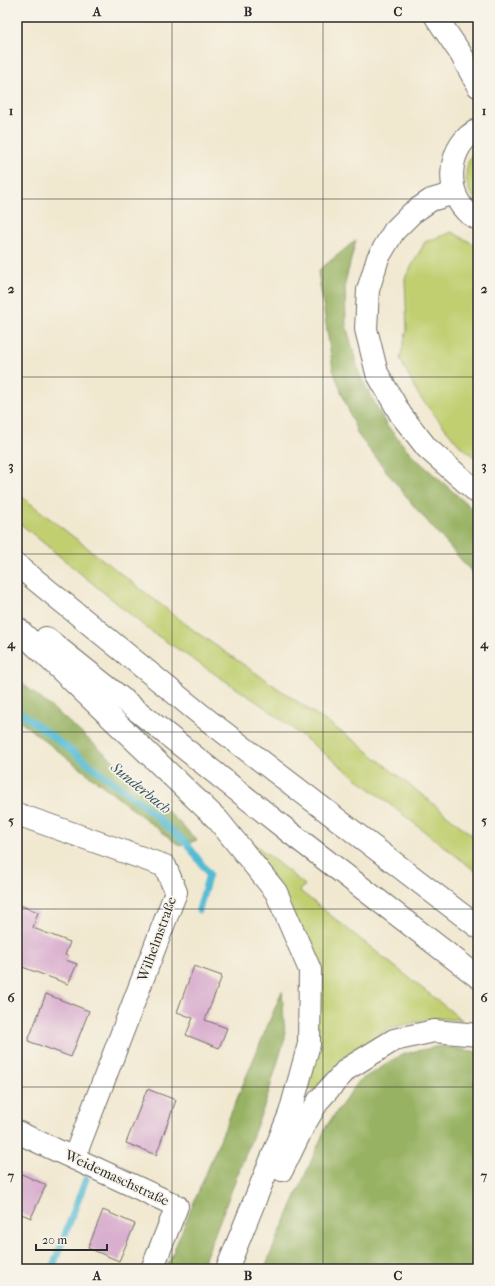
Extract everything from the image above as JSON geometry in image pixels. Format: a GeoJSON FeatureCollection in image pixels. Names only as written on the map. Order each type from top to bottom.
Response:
{"type":"FeatureCollection","features":[{"type":"Feature","properties":{"kind":"main road"},"geometry":{"type":"LineString","coordinates":[[436,17],[461,54],[478,86]]}},
{"type":"Feature","properties":{"kind":"main road"},"geometry":{"type":"LineString","coordinates":[[478,130],[462,143],[454,159],[451,176],[454,192],[465,210],[478,220]]}},
{"type":"Feature","properties":{"kind":"main road"},"geometry":{"type":"LineString","coordinates":[[454,192],[431,200],[412,213],[394,231],[378,258],[368,290],[366,329],[377,373],[401,415],[427,448],[478,493]]}},
{"type":"Feature","properties":{"kind":"main road"},"geometry":{"type":"LineString","coordinates":[[427,448],[478,477]]}},
{"type":"Feature","properties":{"kind":"main road"},"geometry":{"type":"LineString","coordinates":[[17,566],[205,718],[478,927]]}},
{"type":"Feature","properties":{"kind":"main road"},"geometry":{"type":"LineString","coordinates":[[17,615],[288,831],[478,977]]}},
{"type":"Feature","properties":{"kind":"main road"},"geometry":{"type":"LineString","coordinates":[[17,628],[218,820],[276,892],[310,970],[308,1044],[290,1113],[227,1269]]}},
{"type":"Feature","properties":{"kind":"main road","name":"Wilhelmstraße"},"geometry":{"type":"LineString","coordinates":[[17,814],[165,866],[176,892],[74,1158]]}},
{"type":"Feature","properties":{"kind":"main road"},"geometry":{"type":"LineString","coordinates":[[242,1269],[286,1160],[303,1127],[319,1100],[347,1069],[394,1040],[434,1031],[478,1035]]}},
{"type":"Feature","properties":{"kind":"main road","name":"Weidemaschstraße"},"geometry":{"type":"LineString","coordinates":[[17,1132],[177,1206],[152,1269]]}},
{"type":"Feature","properties":{"kind":"green space"},"geometry":{"type":"Polygon","coordinates":[[[478,147],[478,202],[469,189],[466,174],[469,160],[478,147]]]}},
{"type":"Feature","properties":{"kind":"green space"},"geometry":{"type":"Polygon","coordinates":[[[452,232],[475,245],[478,245],[478,460],[459,445],[419,396],[400,359],[407,330],[405,278],[425,242],[452,232]]]}},
{"type":"Feature","properties":{"kind":"green space"},"geometry":{"type":"Polygon","coordinates":[[[356,240],[345,283],[346,325],[360,376],[387,426],[414,457],[478,514],[478,579],[413,505],[358,435],[333,370],[318,271],[356,240]]]}},
{"type":"Feature","properties":{"kind":"green space"},"geometry":{"type":"Polygon","coordinates":[[[17,493],[196,632],[356,742],[478,840],[478,873],[266,708],[149,630],[17,521],[17,493]]]}},
{"type":"Feature","properties":{"kind":"green space"},"geometry":{"type":"Polygon","coordinates":[[[17,679],[140,784],[197,840],[180,846],[17,719],[17,679]]]}},
{"type":"Feature","properties":{"kind":"green space"},"geometry":{"type":"Polygon","coordinates":[[[243,837],[253,843],[305,885],[300,891],[462,1020],[434,1018],[390,1028],[344,1057],[314,1090],[307,1088],[319,967],[243,837]]]}},
{"type":"Feature","properties":{"kind":"green space"},"geometry":{"type":"Polygon","coordinates":[[[282,991],[285,1038],[265,1104],[201,1269],[166,1269],[282,991]]]}},
{"type":"Feature","properties":{"kind":"green space"},"geometry":{"type":"Polygon","coordinates":[[[440,1046],[478,1052],[478,1269],[264,1269],[327,1125],[359,1081],[403,1054],[440,1046]]]}},
{"type":"Feature","properties":{"kind":"building"},"geometry":{"type":"Polygon","coordinates":[[[17,904],[38,912],[33,928],[70,942],[65,955],[68,956],[66,960],[77,964],[68,984],[17,965],[17,904]]]}},
{"type":"Feature","properties":{"kind":"building"},"geometry":{"type":"Polygon","coordinates":[[[194,966],[222,976],[205,1020],[227,1028],[219,1048],[186,1035],[193,1018],[177,1012],[194,966]]]}},
{"type":"Feature","properties":{"kind":"building"},"geometry":{"type":"Polygon","coordinates":[[[46,994],[89,1011],[71,1057],[28,1041],[46,994]]]}},
{"type":"Feature","properties":{"kind":"building"},"geometry":{"type":"Polygon","coordinates":[[[147,1089],[176,1100],[156,1155],[126,1143],[147,1089]]]}},
{"type":"Feature","properties":{"kind":"building"},"geometry":{"type":"Polygon","coordinates":[[[17,1172],[46,1185],[31,1218],[17,1212],[17,1172]]]}},
{"type":"Feature","properties":{"kind":"building"},"geometry":{"type":"Polygon","coordinates":[[[103,1210],[135,1224],[119,1261],[88,1248],[103,1210]]]}},
{"type":"Feature","properties":{"kind":"waterway","name":"Sunderbach"},"geometry":{"type":"LineString","coordinates":[[17,710],[141,803],[187,844],[209,874],[199,910]]}},
{"type":"Feature","properties":{"kind":"waterway","name":"Sunderbach"},"geometry":{"type":"LineString","coordinates":[[52,1269],[86,1179]]}}]}
